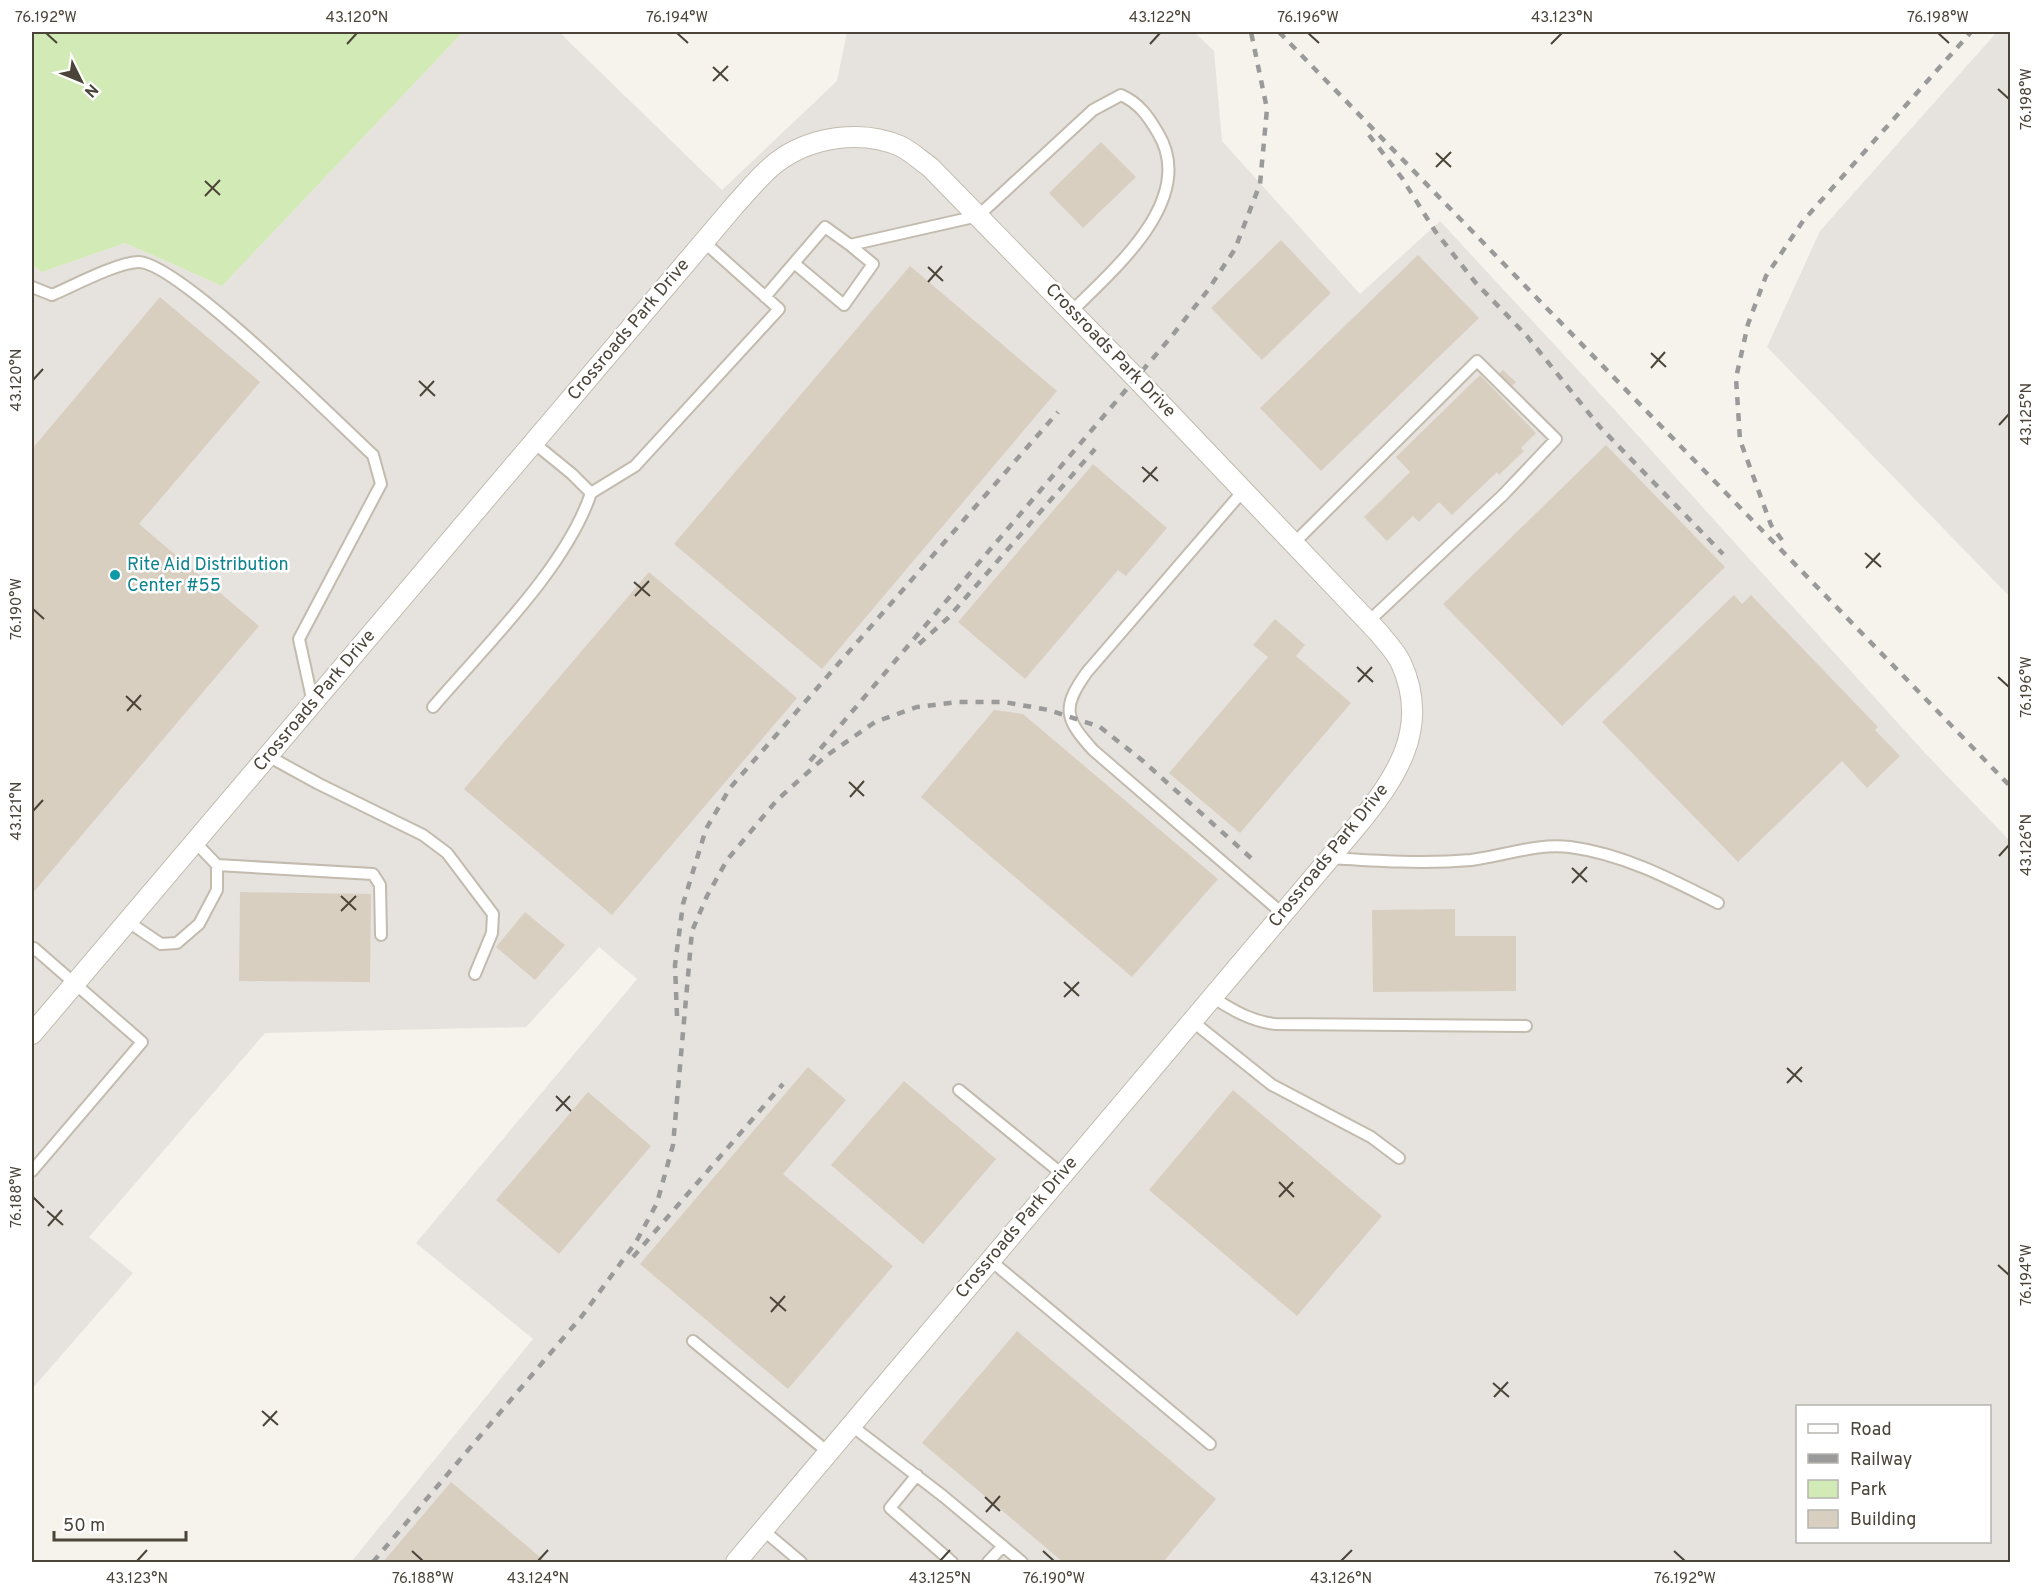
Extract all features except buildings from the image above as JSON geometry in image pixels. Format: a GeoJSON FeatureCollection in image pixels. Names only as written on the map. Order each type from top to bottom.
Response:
{"type":"FeatureCollection","features":[{"type":"Feature","properties":{"kind":"street","name":"Crossroads Park Drive"},"geometry":{"type":"LineString","coordinates":[[32,1034],[704,242],[775,163],[802,146],[834,138],[879,139],[901,147],[930,167],[1369,621],[1400,662],[1411,692],[1412,722],[1405,751],[1388,787],[736,1563]]}},
{"type":"Feature","properties":{"kind":"lane"},"geometry":{"type":"LineString","coordinates":[[850,245],[978,216],[1093,110],[1121,95],[1135,101],[1163,140],[1170,174],[1162,204],[1120,263],[1071,312]]}},
{"type":"Feature","properties":{"kind":"lane"},"geometry":{"type":"LineString","coordinates":[[765,297],[794,263],[825,227],[873,264],[844,305],[794,263]]}},
{"type":"Feature","properties":{"kind":"lane"},"geometry":{"type":"LineString","coordinates":[[433,707],[554,565],[585,509],[591,493],[635,466],[779,309],[704,242]]}},
{"type":"Feature","properties":{"kind":"lane"},"geometry":{"type":"LineString","coordinates":[[32,287],[52,295],[101,274],[137,262],[157,267],[198,294],[374,455],[381,484],[299,639],[313,703]]}},
{"type":"Feature","properties":{"kind":"lane"},"geometry":{"type":"LineString","coordinates":[[1294,543],[1477,361],[1556,439],[1496,502],[1369,621]]}},
{"type":"Feature","properties":{"kind":"lane"},"geometry":{"type":"LineString","coordinates":[[534,443],[591,493]]}},
{"type":"Feature","properties":{"kind":"lane"},"geometry":{"type":"LineString","coordinates":[[1243,490],[1087,672],[1075,688],[1068,707],[1068,716],[1076,731],[1093,750],[1283,914]]}},
{"type":"Feature","properties":{"kind":"lane"},"geometry":{"type":"LineString","coordinates":[[268,756],[423,835],[447,853],[493,914],[492,933],[475,974]]}},
{"type":"Feature","properties":{"kind":"lane"},"geometry":{"type":"LineString","coordinates":[[195,842],[217,865],[373,874],[381,885],[381,935]]}},
{"type":"Feature","properties":{"kind":"lane"},"geometry":{"type":"LineString","coordinates":[[1330,858],[1401,862],[1473,860],[1515,850],[1567,847],[1609,854],[1672,880],[1718,903]]}},
{"type":"Feature","properties":{"kind":"lane"},"geometry":{"type":"LineString","coordinates":[[127,921],[161,944],[177,943],[199,924],[217,890],[217,865]]}},
{"type":"Feature","properties":{"kind":"lane"},"geometry":{"type":"LineString","coordinates":[[32,951],[34,948],[142,1042],[32,1171]]}},
{"type":"Feature","properties":{"kind":"lane"},"geometry":{"type":"LineString","coordinates":[[1212,997],[1257,1022],[1275,1024],[1526,1026]]}},
{"type":"Feature","properties":{"kind":"lane"},"geometry":{"type":"LineString","coordinates":[[1192,1021],[1272,1085],[1371,1137],[1399,1158]]}},
{"type":"Feature","properties":{"kind":"lane"},"geometry":{"type":"LineString","coordinates":[[959,1089],[1062,1174]]}},
{"type":"Feature","properties":{"kind":"lane"},"geometry":{"type":"LineString","coordinates":[[990,1260],[1210,1444]]}},
{"type":"Feature","properties":{"kind":"lane"},"geometry":{"type":"LineString","coordinates":[[693,1341],[829,1453]]}},
{"type":"Feature","properties":{"kind":"lane"},"geometry":{"type":"LineString","coordinates":[[852,1426],[917,1475],[1022,1563]]}},
{"type":"Feature","properties":{"kind":"lane"},"geometry":{"type":"LineString","coordinates":[[917,1475],[890,1508],[952,1563]]}},
{"type":"Feature","properties":{"kind":"lane"},"geometry":{"type":"LineString","coordinates":[[763,1530],[801,1563]]}},
{"type":"Feature","properties":{"kind":"lane"},"geometry":{"type":"LineString","coordinates":[[988,1563],[1003,1546]]}},
{"type":"Feature","properties":{"kind":"shaded area"},"geometry":{"type":"Polygon","coordinates":[[[463,32],[559,32],[722,190],[837,81],[847,32],[1194,32],[1214,51],[1222,141],[1360,294],[1440,221],[1613,408],[1925,753],[2010,841],[2010,1562],[351,1562],[533,1339],[416,1243],[637,979],[599,947],[526,1027],[265,1033],[89,1237],[133,1273],[32,1389],[32,265],[42,272],[125,243],[222,286],[463,32]]]}},
{"type":"Feature","properties":{"kind":"shaded area"},"geometry":{"type":"Polygon","coordinates":[[[1997,32],[2010,32],[2010,597],[1767,347],[1820,231],[1997,32]]]}},
{"type":"Feature","properties":{"kind":"green space"},"geometry":{"type":"Polygon","coordinates":[[[32,32],[463,32],[222,286],[125,243],[42,272],[32,265],[32,32]]]}},
{"type":"Feature","properties":{"kind":"railway"},"geometry":{"type":"LineString","coordinates":[[810,761],[1171,337],[1208,290],[1235,249],[1260,184],[1267,109],[1251,32]]}},
{"type":"Feature","properties":{"kind":"railway"},"geometry":{"type":"LineString","coordinates":[[1279,32],[2010,786]]}},
{"type":"Feature","properties":{"kind":"railway"},"geometry":{"type":"LineString","coordinates":[[1782,540],[1771,525],[1740,440],[1736,378],[1748,324],[1766,276],[1803,221],[1971,32]]}},
{"type":"Feature","properties":{"kind":"railway"},"geometry":{"type":"LineString","coordinates":[[1369,135],[1402,178],[1435,231],[1475,282],[1526,335],[1600,427],[1723,554]]}},
{"type":"Feature","properties":{"kind":"railway"},"geometry":{"type":"LineString","coordinates":[[677,1016],[675,965],[683,904],[706,829],[730,788],[1058,412]]}},
{"type":"Feature","properties":{"kind":"railway"},"geometry":{"type":"LineString","coordinates":[[919,644],[948,618],[1095,449]]}},
{"type":"Feature","properties":{"kind":"railway"},"geometry":{"type":"LineString","coordinates":[[373,1562],[582,1316],[636,1242],[657,1203],[673,1145],[692,931],[707,896],[727,860],[777,800],[826,756],[875,722],[917,707],[957,702],[1004,702],[1049,710],[1100,727],[1143,761],[1251,858]]}},
{"type":"Feature","properties":{"kind":"railway"},"geometry":{"type":"LineString","coordinates":[[633,1257],[783,1084]]}},
{"type":"Feature","properties":{"kind":"place","name":"Rite Aid Distribution Center #55"},"geometry":{"type":"Point","coordinates":[115,575]}}]}
